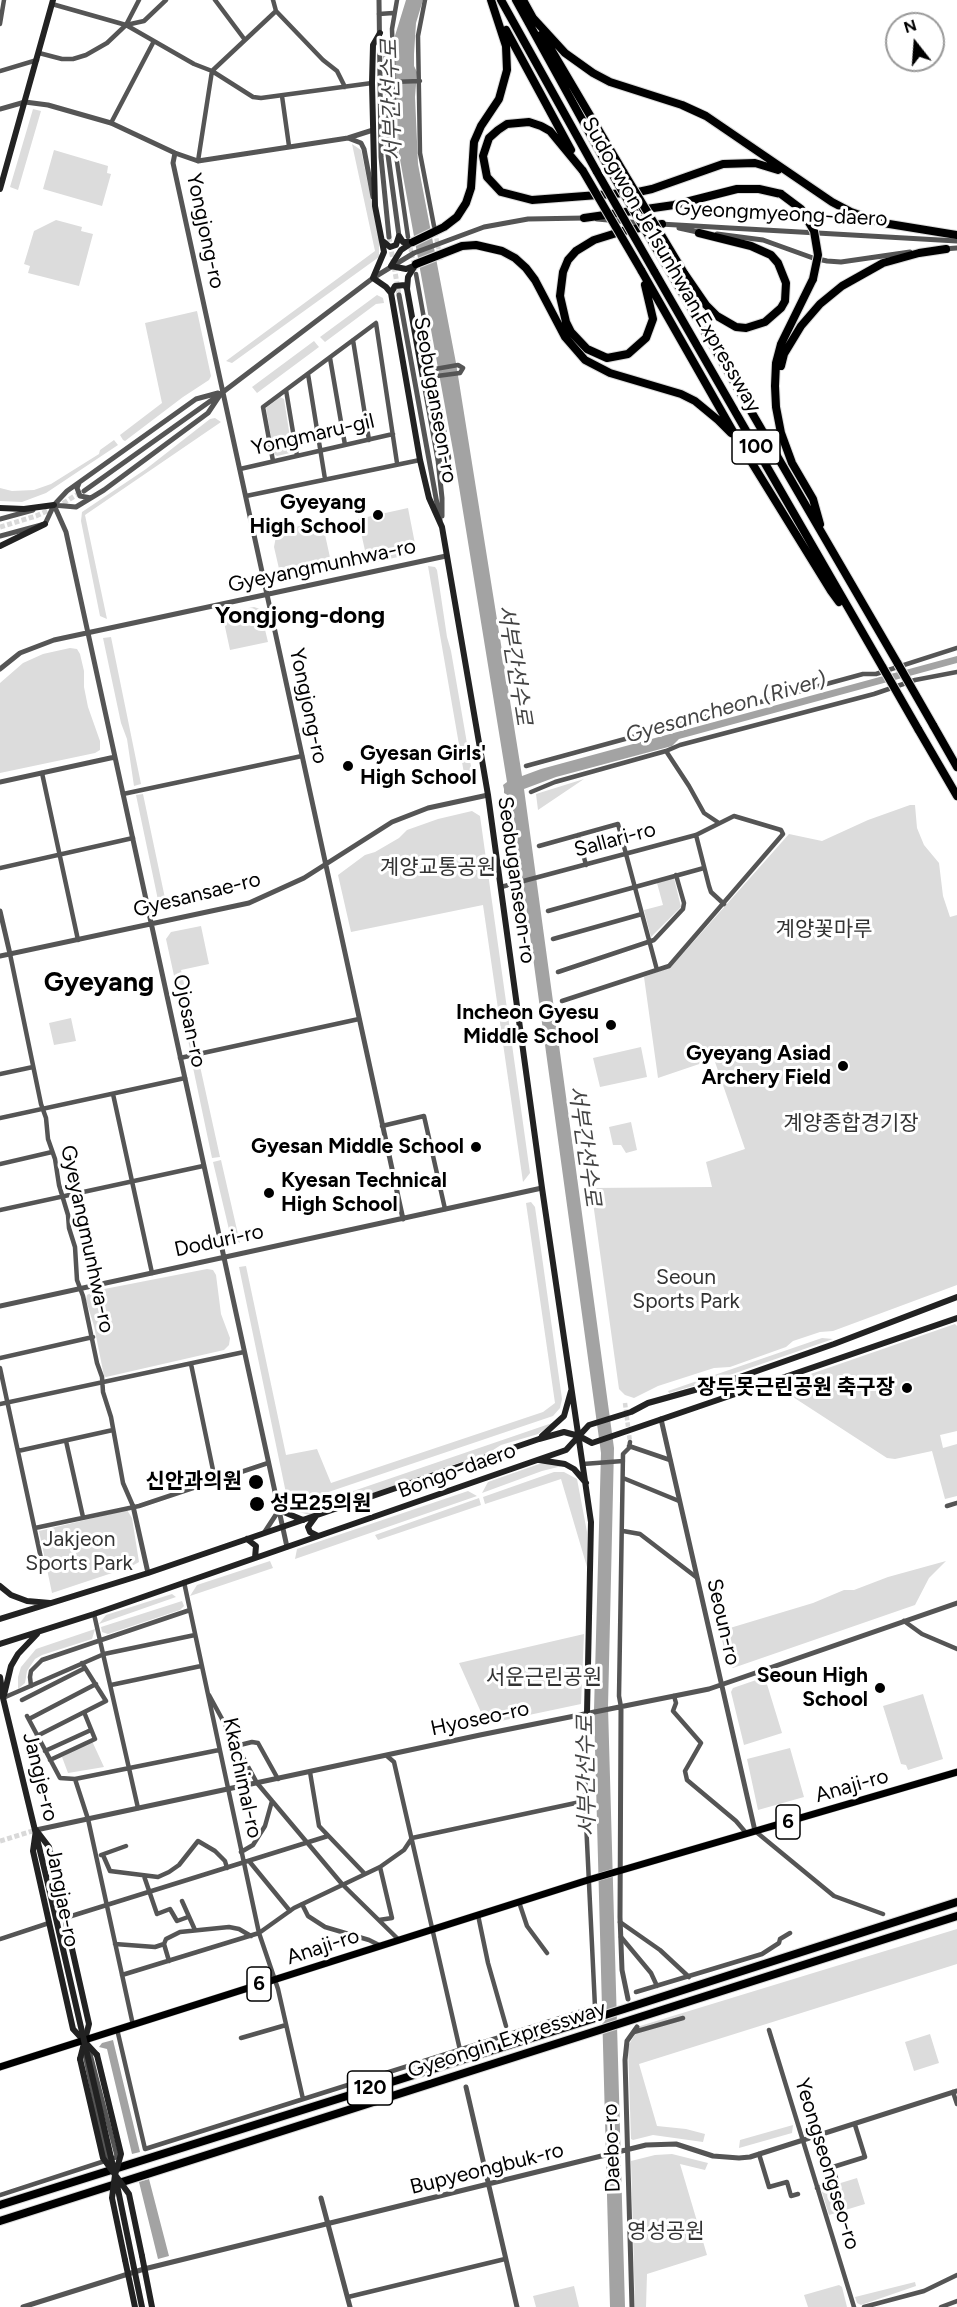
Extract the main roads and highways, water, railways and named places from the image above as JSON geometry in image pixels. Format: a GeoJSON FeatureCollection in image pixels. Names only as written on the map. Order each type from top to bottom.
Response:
{"type":"FeatureCollection","features":[{"type":"Feature","properties":{"kind":"highway"},"geometry":{"type":"LineString","coordinates":[[491,0],[583,171],[740,442],[831,591],[857,623]]}},
{"type":"Feature","properties":{"kind":"highway","name":"Sudogwon Je1sunhwan Expressway"},"geometry":{"type":"LineString","coordinates":[[501,0],[597,172],[957,796]]}},
{"type":"Feature","properties":{"kind":"highway","name":"Sudogwon Je1sunhwan Expressway"},"geometry":{"type":"LineString","coordinates":[[516,0],[611,172],[957,767]]}},
{"type":"Feature","properties":{"kind":"highway"},"geometry":{"type":"LineString","coordinates":[[523,0],[624,173],[684,273],[706,305],[717,316],[736,327],[746,328],[765,322],[781,308],[785,301],[786,283],[778,263],[771,255],[751,246],[699,233]]}},
{"type":"Feature","properties":{"kind":"highway"},"geometry":{"type":"LineString","coordinates":[[411,239],[457,217],[466,203],[471,188],[474,142],[504,85],[507,63],[506,46],[496,11]]}},
{"type":"Feature","properties":{"kind":"highway"},"geometry":{"type":"LineString","coordinates":[[532,17],[565,53],[592,73],[610,82],[682,105],[706,116],[794,177],[851,212],[883,223],[957,235]]}},
{"type":"Feature","properties":{"kind":"highway"},"geometry":{"type":"LineString","coordinates":[[583,171],[550,131],[529,122],[507,124],[498,130],[489,138],[483,156],[487,177],[501,192],[532,200],[638,192],[723,164],[737,162],[771,167],[794,177]]}},
{"type":"Feature","properties":{"kind":"highway"},"geometry":{"type":"LineString","coordinates":[[584,218],[674,206],[736,189],[759,189],[781,194],[801,209],[814,231],[818,255],[813,279],[781,344],[776,363],[776,407],[781,433],[792,463],[813,499],[825,539]]}},
{"type":"Feature","properties":{"kind":"highway"},"geometry":{"type":"LineString","coordinates":[[641,270],[653,319],[646,339],[628,354],[619,357],[607,358],[587,350],[571,332],[562,309],[561,283],[568,260],[576,251],[594,240],[623,231],[662,224]]}},
{"type":"Feature","properties":{"kind":"highway"},"geometry":{"type":"LineString","coordinates":[[417,264],[462,246],[476,245],[502,251],[515,258],[535,280],[565,337],[585,360],[610,373],[664,388],[695,401],[740,442]]}},
{"type":"Feature","properties":{"kind":"highway"},"geometry":{"type":"LineString","coordinates":[[775,386],[784,354],[791,340],[810,315],[832,294],[855,277],[883,263],[919,253],[946,249]]}},
{"type":"Feature","properties":{"kind":"highway","name":"Gyeongin Expressway"},"geometry":{"type":"LineString","coordinates":[[0,2205],[956,1902]]}},
{"type":"Feature","properties":{"kind":"highway","name":"Gyeongin Expressway"},"geometry":{"type":"LineString","coordinates":[[0,2221],[957,1916]]}},
{"type":"Feature","properties":{"kind":"main road"},"geometry":{"type":"LineString","coordinates":[[0,189],[52,2]]}},
{"type":"Feature","properties":{"kind":"main road"},"geometry":{"type":"LineString","coordinates":[[380,33],[373,45],[372,83],[375,206],[384,252],[373,278],[391,293],[395,286],[405,285],[407,289]]}},
{"type":"Feature","properties":{"kind":"main road"},"geometry":{"type":"LineString","coordinates":[[381,238],[390,247],[396,245],[399,236],[405,243],[411,239]]}},
{"type":"Feature","properties":{"kind":"main road"},"geometry":{"type":"LineString","coordinates":[[411,239],[391,266],[406,269],[417,264]]}},
{"type":"Feature","properties":{"kind":"main road"},"geometry":{"type":"LineString","coordinates":[[417,264],[408,277],[407,289],[423,378]]}},
{"type":"Feature","properties":{"kind":"main road","name":"Seobuganseon-ro"},"geometry":{"type":"LineString","coordinates":[[391,293],[420,460],[429,498],[441,527],[488,795],[542,1188],[586,1484],[592,1536],[590,1712]]}},
{"type":"Feature","properties":{"kind":"main road"},"geometry":{"type":"LineString","coordinates":[[0,508],[24,509],[54,505]]}},
{"type":"Feature","properties":{"kind":"main road"},"geometry":{"type":"LineString","coordinates":[[0,546],[45,524]]}},
{"type":"Feature","properties":{"kind":"main road","name":"Bongo-daero"},"geometry":{"type":"LineString","coordinates":[[0,1644],[476,1483],[566,1450],[590,1425],[619,1416],[648,1403],[734,1379],[957,1297]]}},
{"type":"Feature","properties":{"kind":"main road","name":"Bongo-daero"},"geometry":{"type":"LineString","coordinates":[[0,1619],[148,1573],[539,1439],[564,1432],[592,1443],[957,1318]]}},
{"type":"Feature","properties":{"kind":"main road"},"geometry":{"type":"LineString","coordinates":[[539,1439],[564,1416],[572,1388]]}},
{"type":"Feature","properties":{"kind":"main road"},"geometry":{"type":"LineString","coordinates":[[537,1459],[565,1464],[574,1469],[586,1484]]}},
{"type":"Feature","properties":{"kind":"main road"},"geometry":{"type":"LineString","coordinates":[[279,1510],[303,1520]]}},
{"type":"Feature","properties":{"kind":"main road"},"geometry":{"type":"LineString","coordinates":[[317,1516],[308,1527],[310,1532],[318,1536]]}},
{"type":"Feature","properties":{"kind":"main road"},"geometry":{"type":"LineString","coordinates":[[247,1539],[256,1546],[255,1558]]}},
{"type":"Feature","properties":{"kind":"main road"},"geometry":{"type":"LineString","coordinates":[[0,1586],[11,1595],[27,1601],[54,1603]]}},
{"type":"Feature","properties":{"kind":"main road"},"geometry":{"type":"LineString","coordinates":[[2,1695],[11,1666],[18,1654],[39,1632]]}},
{"type":"Feature","properties":{"kind":"main road","name":"Jangje-ro"},"geometry":{"type":"LineString","coordinates":[[0,1677],[2,1695],[48,1884]]}},
{"type":"Feature","properties":{"kind":"main road","name":"Anaji-ro"},"geometry":{"type":"LineString","coordinates":[[0,2067],[619,1870],[957,1772]]}},
{"type":"Feature","properties":{"kind":"main road","name":"Jangjae-ro"},"geometry":{"type":"LineString","coordinates":[[36,1830],[49,1847],[89,2024],[80,2059],[103,2158],[129,2194],[152,2307]]}},
{"type":"Feature","properties":{"kind":"main road","name":"Jangjae-ro"},"geometry":{"type":"LineString","coordinates":[[36,1830],[33,1851],[73,2029],[97,2055],[121,2154],[112,2199],[135,2307]]}},
{"type":"Feature","properties":{"kind":"main road","name":"Jangjae-ro"},"geometry":{"type":"LineString","coordinates":[[48,1884],[115,2175],[142,2307]]}},
{"type":"Feature","properties":{"kind":"tunnel"},"geometry":{"type":"LineString","coordinates":[[435,232],[441,260]]}},
{"type":"Feature","properties":{"kind":"tunnel"},"geometry":{"type":"LineString","coordinates":[[389,237],[399,295]]}},
{"type":"Feature","properties":{"kind":"tunnel"},"geometry":{"type":"LineString","coordinates":[[409,241],[416,274]]}},
{"type":"Feature","properties":{"kind":"tunnel"},"geometry":{"type":"LineString","coordinates":[[0,527],[36,516],[81,492]]}},
{"type":"Feature","properties":{"kind":"tunnel"},"geometry":{"type":"LineString","coordinates":[[625,1403],[630,1442]]}},
{"type":"Feature","properties":{"kind":"tunnel"},"geometry":{"type":"LineString","coordinates":[[0,1841],[36,1830]]}},
{"type":"Feature","properties":{"kind":"place","name":"Gyeyang High School"},"geometry":{"type":"Point","coordinates":[378,515]}},
{"type":"Feature","properties":{"kind":"place","name":"Gyesan Girls' High School"},"geometry":{"type":"Point","coordinates":[348,766]}},
{"type":"Feature","properties":{"kind":"place","name":"Incheon Gyesu Middle School"},"geometry":{"type":"Point","coordinates":[611,1025]}},
{"type":"Feature","properties":{"kind":"place","name":"Gyeyang Asiad Archery Field"},"geometry":{"type":"Point","coordinates":[843,1066]}},
{"type":"Feature","properties":{"kind":"place","name":"Gyesan Middle School"},"geometry":{"type":"Point","coordinates":[476,1147]}},
{"type":"Feature","properties":{"kind":"place","name":"Kyesan Technical High School"},"geometry":{"type":"Point","coordinates":[269,1193]}},
{"type":"Feature","properties":{"kind":"place","name":"장두못근린공원 축구장"},"geometry":{"type":"Point","coordinates":[907,1388]}},
{"type":"Feature","properties":{"kind":"place","name":"신안과의원"},"geometry":{"type":"Point","coordinates":[256,1482]}},
{"type":"Feature","properties":{"kind":"place","name":"성모25의원"},"geometry":{"type":"Point","coordinates":[257,1504]}},
{"type":"Feature","properties":{"kind":"place","name":"Seoun High School"},"geometry":{"type":"Point","coordinates":[880,1688]}},
{"type":"Feature","properties":{"kind":"district","name":"Yongjong-dong"},"geometry":{"type":"Point","coordinates":[300,616]}},
{"type":"Feature","properties":{"kind":"district","name":"Gyeyang"},"geometry":{"type":"Point","coordinates":[99,983]}},
{"type":"Feature","properties":{"kind":"water label","name":"서부간선수로"},"geometry":{"type":"Point","coordinates":[392,100]}},
{"type":"Feature","properties":{"kind":"water label","name":"서부간선수로"},"geometry":{"type":"Point","coordinates":[514,665]}},
{"type":"Feature","properties":{"kind":"water label","name":"Gyesancheon (River)"},"geometry":{"type":"Point","coordinates":[726,708]}},
{"type":"Feature","properties":{"kind":"water label","name":"서부간선수로"},"geometry":{"type":"Point","coordinates":[584,1146]}},
{"type":"Feature","properties":{"kind":"water label","name":"서부간선수로"},"geometry":{"type":"Point","coordinates":[587,1776]}},
{"type":"Feature","properties":{"kind":"park label","name":"계양교통공원"},"geometry":{"type":"Point","coordinates":[438,868]}},
{"type":"Feature","properties":{"kind":"park label","name":"계양꽃마루"},"geometry":{"type":"Point","coordinates":[824,930]}},
{"type":"Feature","properties":{"kind":"park label","name":"계양종합경기장"},"geometry":{"type":"Point","coordinates":[851,1124]}},
{"type":"Feature","properties":{"kind":"park label","name":"Seoun Sports Park"},"geometry":{"type":"Point","coordinates":[686,1290]}},
{"type":"Feature","properties":{"kind":"park label","name":"Jakjeon Sports Park"},"geometry":{"type":"Point","coordinates":[79,1552]}},
{"type":"Feature","properties":{"kind":"park label","name":"서운근린공원"},"geometry":{"type":"Point","coordinates":[544,1678]}},
{"type":"Feature","properties":{"kind":"park label","name":"영성공원"},"geometry":{"type":"Point","coordinates":[666,2232]}}]}
